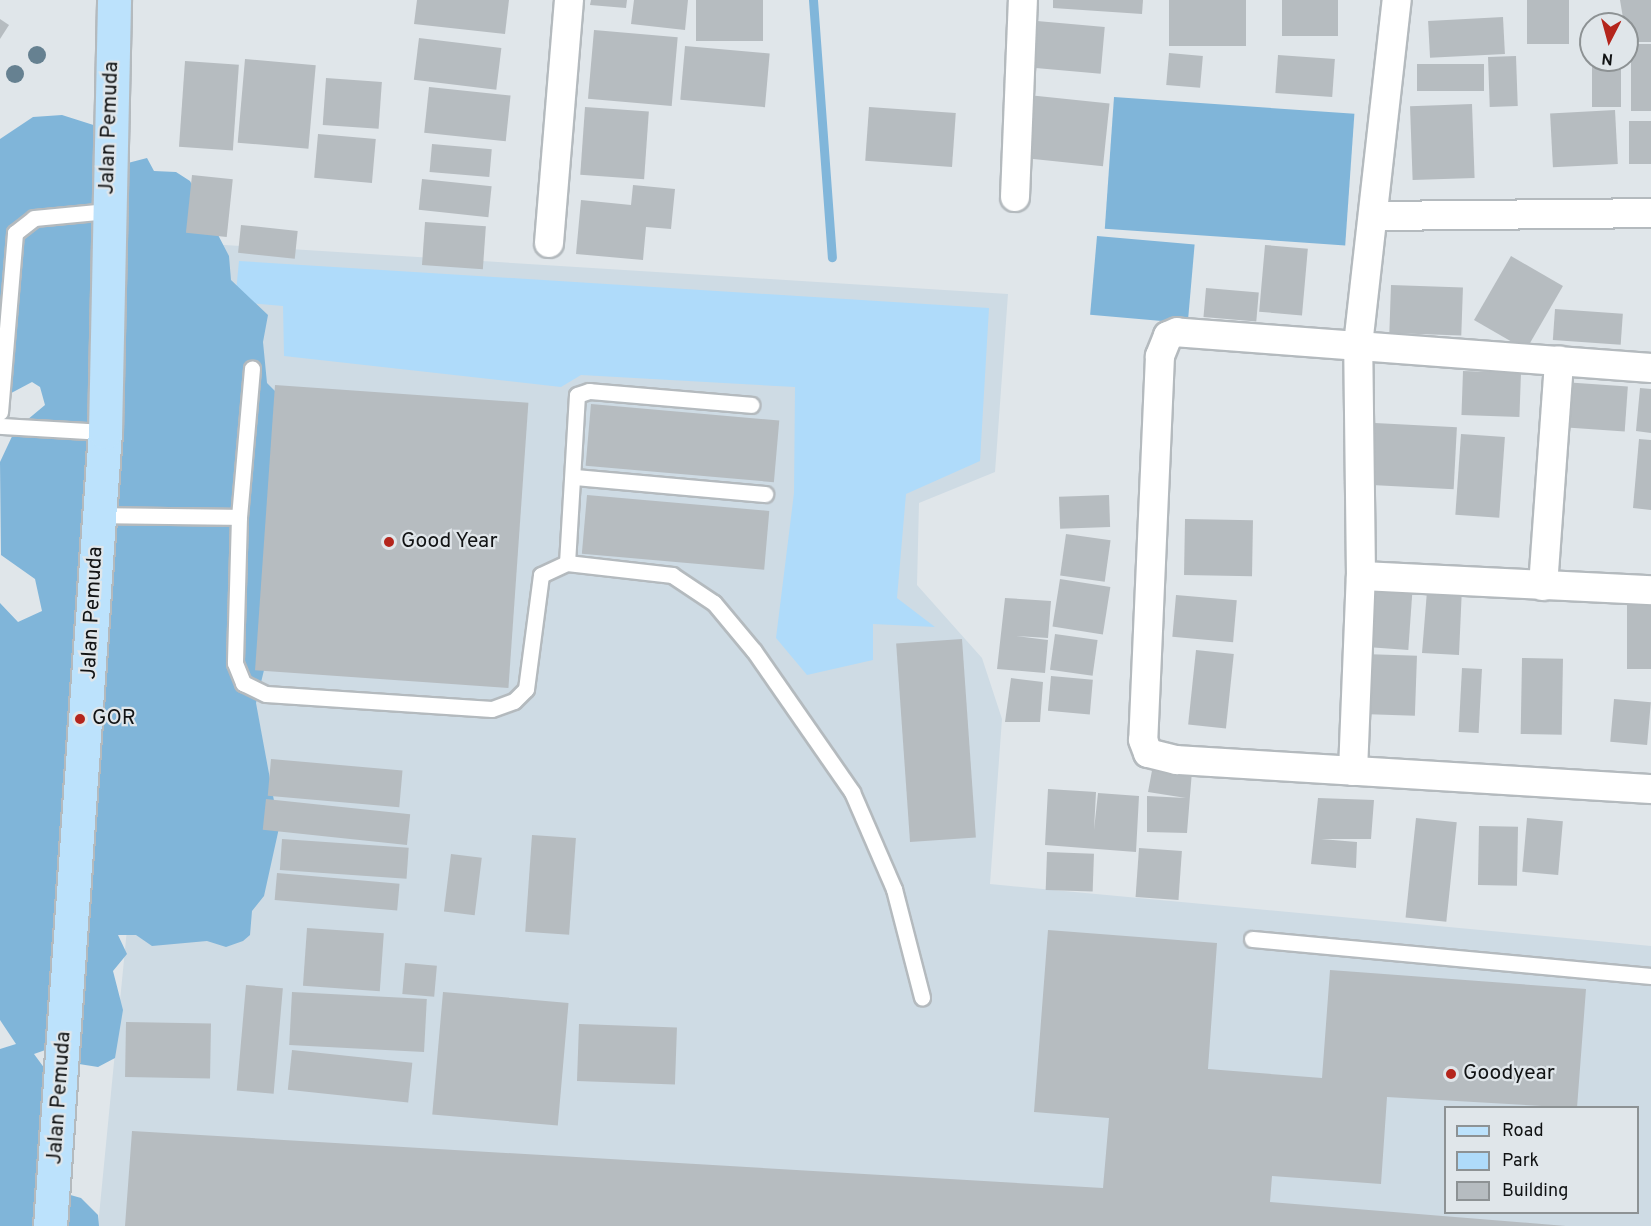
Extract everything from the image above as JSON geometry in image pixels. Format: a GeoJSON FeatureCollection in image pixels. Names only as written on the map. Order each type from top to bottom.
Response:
{"type":"FeatureCollection","features":[{"type":"Feature","properties":{"kind":"main road","name":"Jalan Pemuda"},"geometry":{"type":"LineString","coordinates":[[50,1226],[105,432],[114,0]]}},
{"type":"Feature","properties":{"kind":"street"},"geometry":{"type":"LineString","coordinates":[[549,243],[569,0]]}},
{"type":"Feature","properties":{"kind":"street"},"geometry":{"type":"LineString","coordinates":[[1015,197],[1023,0]]}},
{"type":"Feature","properties":{"kind":"street"},"geometry":{"type":"LineString","coordinates":[[1353,771],[1361,576],[1358,345],[1375,216],[1397,0]]}},
{"type":"Feature","properties":{"kind":"street"},"geometry":{"type":"LineString","coordinates":[[1375,216],[1651,213]]}},
{"type":"Feature","properties":{"kind":"street"},"geometry":{"type":"LineString","coordinates":[[1651,368],[1177,332],[1164,342],[1143,663],[1143,740],[1148,753],[1177,760],[1651,789]]}},
{"type":"Feature","properties":{"kind":"street"},"geometry":{"type":"LineString","coordinates":[[1543,586],[1559,361]]}},
{"type":"Feature","properties":{"kind":"street"},"geometry":{"type":"LineString","coordinates":[[1361,576],[1651,590]]}},
{"type":"Feature","properties":{"kind":"lane"},"geometry":{"type":"LineString","coordinates":[[0,412],[15,233],[34,218],[108,211]]}},
{"type":"Feature","properties":{"kind":"lane"},"geometry":{"type":"LineString","coordinates":[[252,369],[239,517],[235,663],[243,683],[266,694],[492,709],[514,701],[526,689],[532,665],[542,575],[567,563],[672,575],[714,603],[754,651],[852,792],[894,889],[922,997]]}},
{"type":"Feature","properties":{"kind":"lane"},"geometry":{"type":"LineString","coordinates":[[567,563],[574,477],[576,395],[589,391],[751,405]]}},
{"type":"Feature","properties":{"kind":"lane"},"geometry":{"type":"LineString","coordinates":[[0,426],[105,432]]}},
{"type":"Feature","properties":{"kind":"lane"},"geometry":{"type":"LineString","coordinates":[[574,477],[765,494]]}},
{"type":"Feature","properties":{"kind":"lane"},"geometry":{"type":"LineString","coordinates":[[98,515],[239,517]]}},
{"type":"Feature","properties":{"kind":"lane"},"geometry":{"type":"LineString","coordinates":[[1252,939],[1651,976]]}},
{"type":"Feature","properties":{"kind":"shaded area"},"geometry":{"type":"Polygon","coordinates":[[[1114,97],[1354,114],[1345,245],[1105,229],[1114,97]]]}},
{"type":"Feature","properties":{"kind":"shaded area"},"geometry":{"type":"Polygon","coordinates":[[[62,115],[106,129],[124,164],[147,158],[154,171],[176,172],[190,181],[229,256],[231,280],[268,315],[263,342],[267,383],[279,395],[265,666],[256,703],[279,828],[264,896],[252,911],[250,935],[243,941],[226,947],[207,941],[152,946],[136,935],[118,935],[127,954],[113,971],[123,1010],[115,1058],[98,1067],[79,1064],[51,1048],[34,1054],[45,1069],[67,1194],[81,1198],[98,1215],[99,1226],[0,1226],[0,1049],[16,1044],[0,1020],[0,603],[18,622],[42,611],[35,579],[1,555],[0,462],[15,430],[45,405],[40,387],[32,382],[0,399],[0,139],[33,117],[62,115]]]}},
{"type":"Feature","properties":{"kind":"shaded area"},"geometry":{"type":"Polygon","coordinates":[[[1097,236],[1195,245],[1188,323],[1090,315],[1097,236]]]}},
{"type":"Feature","properties":{"kind":"shaded area"},"geometry":{"type":"Polygon","coordinates":[[[194,243],[1008,294],[995,472],[919,503],[917,585],[982,658],[1002,719],[990,884],[1651,946],[1651,1226],[98,1226],[194,243]]]}},
{"type":"Feature","properties":{"kind":"green space"},"geometry":{"type":"Polygon","coordinates":[[[239,261],[989,308],[980,461],[906,494],[897,598],[935,627],[873,624],[873,660],[807,675],[776,638],[794,493],[795,387],[581,375],[561,387],[284,356],[283,306],[235,302],[239,261]]]}},
{"type":"Feature","properties":{"kind":"building"},"geometry":{"type":"Polygon","coordinates":[[[417,0],[509,0],[505,34],[414,24],[417,0]]]}},
{"type":"Feature","properties":{"kind":"building"},"geometry":{"type":"Polygon","coordinates":[[[591,0],[627,0],[626,8],[590,5],[591,0]]]}},
{"type":"Feature","properties":{"kind":"building"},"geometry":{"type":"Polygon","coordinates":[[[634,0],[688,0],[685,30],[631,24],[634,0]]]}},
{"type":"Feature","properties":{"kind":"building"},"geometry":{"type":"Polygon","coordinates":[[[696,0],[763,0],[763,41],[696,41],[696,0]]]}},
{"type":"Feature","properties":{"kind":"building"},"geometry":{"type":"Polygon","coordinates":[[[1053,0],[1143,0],[1142,14],[1053,8],[1053,0]]]}},
{"type":"Feature","properties":{"kind":"building"},"geometry":{"type":"Polygon","coordinates":[[[1169,0],[1246,0],[1246,46],[1169,46],[1169,0]]]}},
{"type":"Feature","properties":{"kind":"building"},"geometry":{"type":"Polygon","coordinates":[[[1282,0],[1338,0],[1338,36],[1282,36],[1282,0]]]}},
{"type":"Feature","properties":{"kind":"building"},"geometry":{"type":"Polygon","coordinates":[[[1527,0],[1569,0],[1569,44],[1527,44],[1527,0]]]}},
{"type":"Feature","properties":{"kind":"building"},"geometry":{"type":"Polygon","coordinates":[[[1620,0],[1651,0],[1651,42],[1639,42],[1639,12],[1622,12],[1620,0]]]}},
{"type":"Feature","properties":{"kind":"building"},"geometry":{"type":"Polygon","coordinates":[[[1503,17],[1505,54],[1430,58],[1428,21],[1503,17]]]}},
{"type":"Feature","properties":{"kind":"building"},"geometry":{"type":"Polygon","coordinates":[[[0,19],[9,25],[0,39],[0,19]]]}},
{"type":"Feature","properties":{"kind":"building"},"geometry":{"type":"Polygon","coordinates":[[[1037,21],[1105,27],[1101,74],[1033,68],[1037,21]]]}},
{"type":"Feature","properties":{"kind":"building"},"geometry":{"type":"Polygon","coordinates":[[[594,30],[678,37],[672,106],[588,99],[594,30]]]}},
{"type":"Feature","properties":{"kind":"building"},"geometry":{"type":"Polygon","coordinates":[[[419,38],[501,48],[496,90],[414,80],[419,38]]]}},
{"type":"Feature","properties":{"kind":"building"},"geometry":{"type":"Polygon","coordinates":[[[1639,44],[1651,44],[1651,111],[1631,111],[1631,72],[1639,72],[1639,44]]]}},
{"type":"Feature","properties":{"kind":"building"},"geometry":{"type":"Polygon","coordinates":[[[685,46],[770,53],[765,107],[680,100],[685,46]]]}},
{"type":"Feature","properties":{"kind":"building"},"geometry":{"type":"Polygon","coordinates":[[[1169,53],[1203,56],[1200,88],[1166,85],[1169,53]]]}},
{"type":"Feature","properties":{"kind":"building"},"geometry":{"type":"Polygon","coordinates":[[[1278,55],[1335,59],[1332,97],[1275,93],[1278,55]]]}},
{"type":"Feature","properties":{"kind":"building"},"geometry":{"type":"Polygon","coordinates":[[[1516,56],[1518,106],[1490,107],[1488,57],[1516,56]]]}},
{"type":"Feature","properties":{"kind":"building"},"geometry":{"type":"Polygon","coordinates":[[[245,59],[316,65],[308,149],[238,143],[245,59]]]}},
{"type":"Feature","properties":{"kind":"building"},"geometry":{"type":"Polygon","coordinates":[[[185,61],[239,65],[233,151],[179,147],[185,61]]]}},
{"type":"Feature","properties":{"kind":"building"},"geometry":{"type":"Polygon","coordinates":[[[1417,64],[1484,64],[1484,91],[1417,91],[1417,64]]]}},
{"type":"Feature","properties":{"kind":"building"},"geometry":{"type":"Polygon","coordinates":[[[1592,72],[1621,72],[1621,107],[1592,107],[1592,72]]]}},
{"type":"Feature","properties":{"kind":"building"},"geometry":{"type":"Polygon","coordinates":[[[326,78],[382,82],[379,129],[323,125],[326,78]]]}},
{"type":"Feature","properties":{"kind":"building"},"geometry":{"type":"Polygon","coordinates":[[[429,87],[511,96],[506,141],[424,133],[429,87]]]}},
{"type":"Feature","properties":{"kind":"building"},"geometry":{"type":"Polygon","coordinates":[[[1028,95],[1110,104],[1103,166],[1021,158],[1028,95]]]}},
{"type":"Feature","properties":{"kind":"building"},"geometry":{"type":"Polygon","coordinates":[[[1472,104],[1475,178],[1413,180],[1410,106],[1472,104]]]}},
{"type":"Feature","properties":{"kind":"building"},"geometry":{"type":"Polygon","coordinates":[[[585,107],[649,111],[644,179],[580,175],[585,107]]]}},
{"type":"Feature","properties":{"kind":"building"},"geometry":{"type":"Polygon","coordinates":[[[869,107],[956,113],[952,167],[865,161],[869,107]]]}},
{"type":"Feature","properties":{"kind":"building"},"geometry":{"type":"Polygon","coordinates":[[[1615,110],[1618,164],[1553,167],[1550,113],[1615,110]]]}},
{"type":"Feature","properties":{"kind":"building"},"geometry":{"type":"Polygon","coordinates":[[[1629,121],[1651,121],[1651,164],[1629,164],[1629,121]]]}},
{"type":"Feature","properties":{"kind":"building"},"geometry":{"type":"Polygon","coordinates":[[[318,134],[376,139],[372,183],[314,178],[318,134]]]}},
{"type":"Feature","properties":{"kind":"building"},"geometry":{"type":"Polygon","coordinates":[[[432,144],[492,149],[489,177],[430,172],[432,144]]]}},
{"type":"Feature","properties":{"kind":"building"},"geometry":{"type":"Polygon","coordinates":[[[192,175],[233,179],[227,237],[186,233],[192,175]]]}},
{"type":"Feature","properties":{"kind":"building"},"geometry":{"type":"Polygon","coordinates":[[[422,179],[492,186],[488,217],[419,210],[422,179]]]}},
{"type":"Feature","properties":{"kind":"building"},"geometry":{"type":"Polygon","coordinates":[[[633,185],[675,189],[671,229],[646,227],[643,260],[576,254],[581,200],[631,205],[633,185]]]}},
{"type":"Feature","properties":{"kind":"building"},"geometry":{"type":"Polygon","coordinates":[[[425,222],[486,226],[483,269],[422,265],[425,222]]]}},
{"type":"Feature","properties":{"kind":"building"},"geometry":{"type":"Polygon","coordinates":[[[241,225],[298,231],[295,259],[238,253],[241,225]]]}},
{"type":"Feature","properties":{"kind":"building"},"geometry":{"type":"Polygon","coordinates":[[[1265,245],[1308,249],[1302,315],[1259,312],[1265,245]]]}},
{"type":"Feature","properties":{"kind":"building"},"geometry":{"type":"Polygon","coordinates":[[[1511,256],[1563,286],[1526,350],[1474,320],[1511,256]]]}},
{"type":"Feature","properties":{"kind":"building"},"geometry":{"type":"Polygon","coordinates":[[[1391,285],[1463,288],[1461,335],[1389,333],[1391,285]]]}},
{"type":"Feature","properties":{"kind":"building"},"geometry":{"type":"Polygon","coordinates":[[[1206,288],[1259,293],[1256,322],[1203,317],[1206,288]]]}},
{"type":"Feature","properties":{"kind":"building"},"geometry":{"type":"Polygon","coordinates":[[[1555,309],[1623,314],[1621,345],[1553,340],[1555,309]]]}},
{"type":"Feature","properties":{"kind":"building"},"geometry":{"type":"Polygon","coordinates":[[[1463,371],[1521,373],[1519,417],[1461,415],[1463,371]]]}},
{"type":"Feature","properties":{"kind":"building"},"geometry":{"type":"Polygon","coordinates":[[[1563,382],[1628,387],[1625,431],[1560,427],[1563,382]]]}},
{"type":"Feature","properties":{"kind":"building"},"geometry":{"type":"Polygon","coordinates":[[[275,385],[528,403],[508,688],[255,670],[275,385]]]}},
{"type":"Feature","properties":{"kind":"building"},"geometry":{"type":"Polygon","coordinates":[[[1640,388],[1651,389],[1651,433],[1636,431],[1640,388]]]}},
{"type":"Feature","properties":{"kind":"building"},"geometry":{"type":"Polygon","coordinates":[[[591,404],[779,420],[774,482],[586,466],[591,404]]]}},
{"type":"Feature","properties":{"kind":"building"},"geometry":{"type":"Polygon","coordinates":[[[1375,423],[1457,427],[1454,489],[1372,485],[1375,423]]]}},
{"type":"Feature","properties":{"kind":"building"},"geometry":{"type":"Polygon","coordinates":[[[1461,434],[1505,437],[1499,518],[1455,515],[1461,434]]]}},
{"type":"Feature","properties":{"kind":"building"},"geometry":{"type":"Polygon","coordinates":[[[1639,439],[1651,440],[1651,510],[1633,508],[1639,439]]]}},
{"type":"Feature","properties":{"kind":"building"},"geometry":{"type":"Polygon","coordinates":[[[587,495],[769,511],[764,570],[582,554],[587,495]]]}},
{"type":"Feature","properties":{"kind":"building"},"geometry":{"type":"Polygon","coordinates":[[[1109,495],[1110,527],[1060,529],[1059,497],[1109,495]]]}},
{"type":"Feature","properties":{"kind":"building"},"geometry":{"type":"Polygon","coordinates":[[[1185,519],[1253,520],[1252,576],[1184,575],[1185,519]]]}},
{"type":"Feature","properties":{"kind":"building"},"geometry":{"type":"Polygon","coordinates":[[[1066,534],[1111,540],[1105,582],[1060,576],[1066,534]]]}},
{"type":"Feature","properties":{"kind":"building"},"geometry":{"type":"Polygon","coordinates":[[[1060,579],[1110,587],[1103,634],[1052,626],[1060,579]]]}},
{"type":"Feature","properties":{"kind":"building"},"geometry":{"type":"Polygon","coordinates":[[[1368,581],[1413,584],[1408,650],[1363,647],[1368,581]]]}},
{"type":"Feature","properties":{"kind":"building"},"geometry":{"type":"Polygon","coordinates":[[[1462,587],[1459,655],[1422,653],[1427,591],[1462,587]]]}},
{"type":"Feature","properties":{"kind":"building"},"geometry":{"type":"Polygon","coordinates":[[[1176,595],[1237,600],[1233,642],[1172,637],[1176,595]]]}},
{"type":"Feature","properties":{"kind":"building"},"geometry":{"type":"Polygon","coordinates":[[[1005,598],[1051,601],[1048,638],[1016,636],[1048,640],[1045,673],[997,669],[1005,598]]]}},
{"type":"Feature","properties":{"kind":"building"},"geometry":{"type":"Polygon","coordinates":[[[1627,604],[1651,604],[1651,669],[1627,669],[1627,604]]]}},
{"type":"Feature","properties":{"kind":"building"},"geometry":{"type":"Polygon","coordinates":[[[1055,634],[1098,640],[1093,676],[1050,670],[1055,634]]]}},
{"type":"Feature","properties":{"kind":"building"},"geometry":{"type":"Polygon","coordinates":[[[962,639],[976,838],[910,842],[896,644],[962,639]]]}},
{"type":"Feature","properties":{"kind":"building"},"geometry":{"type":"Polygon","coordinates":[[[1196,650],[1234,654],[1226,729],[1188,725],[1196,650]]]}},
{"type":"Feature","properties":{"kind":"building"},"geometry":{"type":"Polygon","coordinates":[[[1364,654],[1417,656],[1415,716],[1362,714],[1364,654]]]}},
{"type":"Feature","properties":{"kind":"building"},"geometry":{"type":"Polygon","coordinates":[[[1522,658],[1563,659],[1562,735],[1521,734],[1522,658]]]}},
{"type":"Feature","properties":{"kind":"building"},"geometry":{"type":"Polygon","coordinates":[[[1462,668],[1482,669],[1479,733],[1459,732],[1462,668]]]}},
{"type":"Feature","properties":{"kind":"building"},"geometry":{"type":"Polygon","coordinates":[[[1051,676],[1093,680],[1090,715],[1048,711],[1051,676]]]}},
{"type":"Feature","properties":{"kind":"building"},"geometry":{"type":"Polygon","coordinates":[[[1011,678],[1043,682],[1040,722],[1005,722],[1011,678]]]}},
{"type":"Feature","properties":{"kind":"building"},"geometry":{"type":"Polygon","coordinates":[[[1614,699],[1651,702],[1647,745],[1610,742],[1614,699]]]}},
{"type":"Feature","properties":{"kind":"building"},"geometry":{"type":"Polygon","coordinates":[[[271,759],[402,771],[399,807],[268,796],[271,759]]]}},
{"type":"Feature","properties":{"kind":"building"},"geometry":{"type":"Polygon","coordinates":[[[1153,765],[1192,771],[1187,833],[1147,832],[1147,796],[1186,798],[1148,792],[1153,765]]]}},
{"type":"Feature","properties":{"kind":"building"},"geometry":{"type":"Polygon","coordinates":[[[1048,789],[1096,792],[1094,830],[1098,793],[1139,796],[1136,852],[1045,845],[1048,789]]]}},
{"type":"Feature","properties":{"kind":"building"},"geometry":{"type":"Polygon","coordinates":[[[1318,798],[1374,800],[1371,839],[1321,839],[1357,842],[1356,868],[1311,864],[1318,798]]]}},
{"type":"Feature","properties":{"kind":"building"},"geometry":{"type":"Polygon","coordinates":[[[266,799],[410,814],[407,845],[263,830],[266,799]]]}},
{"type":"Feature","properties":{"kind":"building"},"geometry":{"type":"Polygon","coordinates":[[[1416,818],[1457,822],[1446,922],[1406,917],[1416,818]]]}},
{"type":"Feature","properties":{"kind":"building"},"geometry":{"type":"Polygon","coordinates":[[[1527,818],[1563,821],[1558,875],[1522,872],[1527,818]]]}},
{"type":"Feature","properties":{"kind":"building"},"geometry":{"type":"Polygon","coordinates":[[[1479,826],[1518,827],[1517,886],[1478,885],[1479,826]]]}},
{"type":"Feature","properties":{"kind":"building"},"geometry":{"type":"Polygon","coordinates":[[[532,835],[576,838],[569,935],[525,932],[532,835]]]}},
{"type":"Feature","properties":{"kind":"building"},"geometry":{"type":"Polygon","coordinates":[[[282,839],[409,848],[407,879],[280,870],[282,839]]]}},
{"type":"Feature","properties":{"kind":"building"},"geometry":{"type":"Polygon","coordinates":[[[1139,848],[1182,851],[1178,900],[1136,897],[1139,848]]]}},
{"type":"Feature","properties":{"kind":"building"},"geometry":{"type":"Polygon","coordinates":[[[1047,852],[1094,854],[1093,892],[1046,890],[1047,852]]]}},
{"type":"Feature","properties":{"kind":"building"},"geometry":{"type":"Polygon","coordinates":[[[451,854],[482,858],[475,915],[444,912],[451,854]]]}},
{"type":"Feature","properties":{"kind":"building"},"geometry":{"type":"Polygon","coordinates":[[[277,873],[400,884],[397,911],[275,900],[277,873]]]}},
{"type":"Feature","properties":{"kind":"building"},"geometry":{"type":"Polygon","coordinates":[[[307,928],[384,933],[380,991],[303,986],[307,928]]]}},
{"type":"Feature","properties":{"kind":"building","name":"Goodyear"},"geometry":{"type":"Polygon","coordinates":[[[1048,930],[1217,943],[1208,1069],[1322,1078],[1330,970],[1586,989],[1577,1106],[1387,1097],[1381,1184],[1272,1176],[1270,1202],[1566,1226],[125,1226],[132,1131],[1103,1188],[1109,1118],[1034,1112],[1048,930]]]}},
{"type":"Feature","properties":{"kind":"building"},"geometry":{"type":"Polygon","coordinates":[[[405,963],[437,966],[434,997],[402,994],[405,963]]]}},
{"type":"Feature","properties":{"kind":"building"},"geometry":{"type":"Polygon","coordinates":[[[246,985],[283,988],[274,1094],[237,1091],[246,985]]]}},
{"type":"Feature","properties":{"kind":"building"},"geometry":{"type":"Polygon","coordinates":[[[292,992],[427,999],[424,1052],[289,1045],[292,992]]]}},
{"type":"Feature","properties":{"kind":"building"},"geometry":{"type":"Polygon","coordinates":[[[443,992],[569,1003],[558,1126],[432,1115],[443,992]]]}},
{"type":"Feature","properties":{"kind":"building"},"geometry":{"type":"Polygon","coordinates":[[[126,1022],[211,1023],[210,1078],[125,1077],[126,1022]]]}},
{"type":"Feature","properties":{"kind":"building"},"geometry":{"type":"Polygon","coordinates":[[[579,1024],[677,1027],[675,1084],[577,1081],[579,1024]]]}},
{"type":"Feature","properties":{"kind":"building"},"geometry":{"type":"Polygon","coordinates":[[[292,1050],[412,1063],[408,1102],[288,1090],[292,1050]]]}},
{"type":"Feature","properties":{"kind":"waterway"},"geometry":{"type":"LineString","coordinates":[[813,0],[832,257]]}},
{"type":"Feature","properties":{"kind":"place","name":"Good Year"},"geometry":{"type":"Point","coordinates":[389,542]}},
{"type":"Feature","properties":{"kind":"place","name":"GOR"},"geometry":{"type":"Point","coordinates":[80,719]}},
{"type":"Feature","properties":{"kind":"place","name":"Goodyear"},"geometry":{"type":"Point","coordinates":[1451,1074]}}]}
